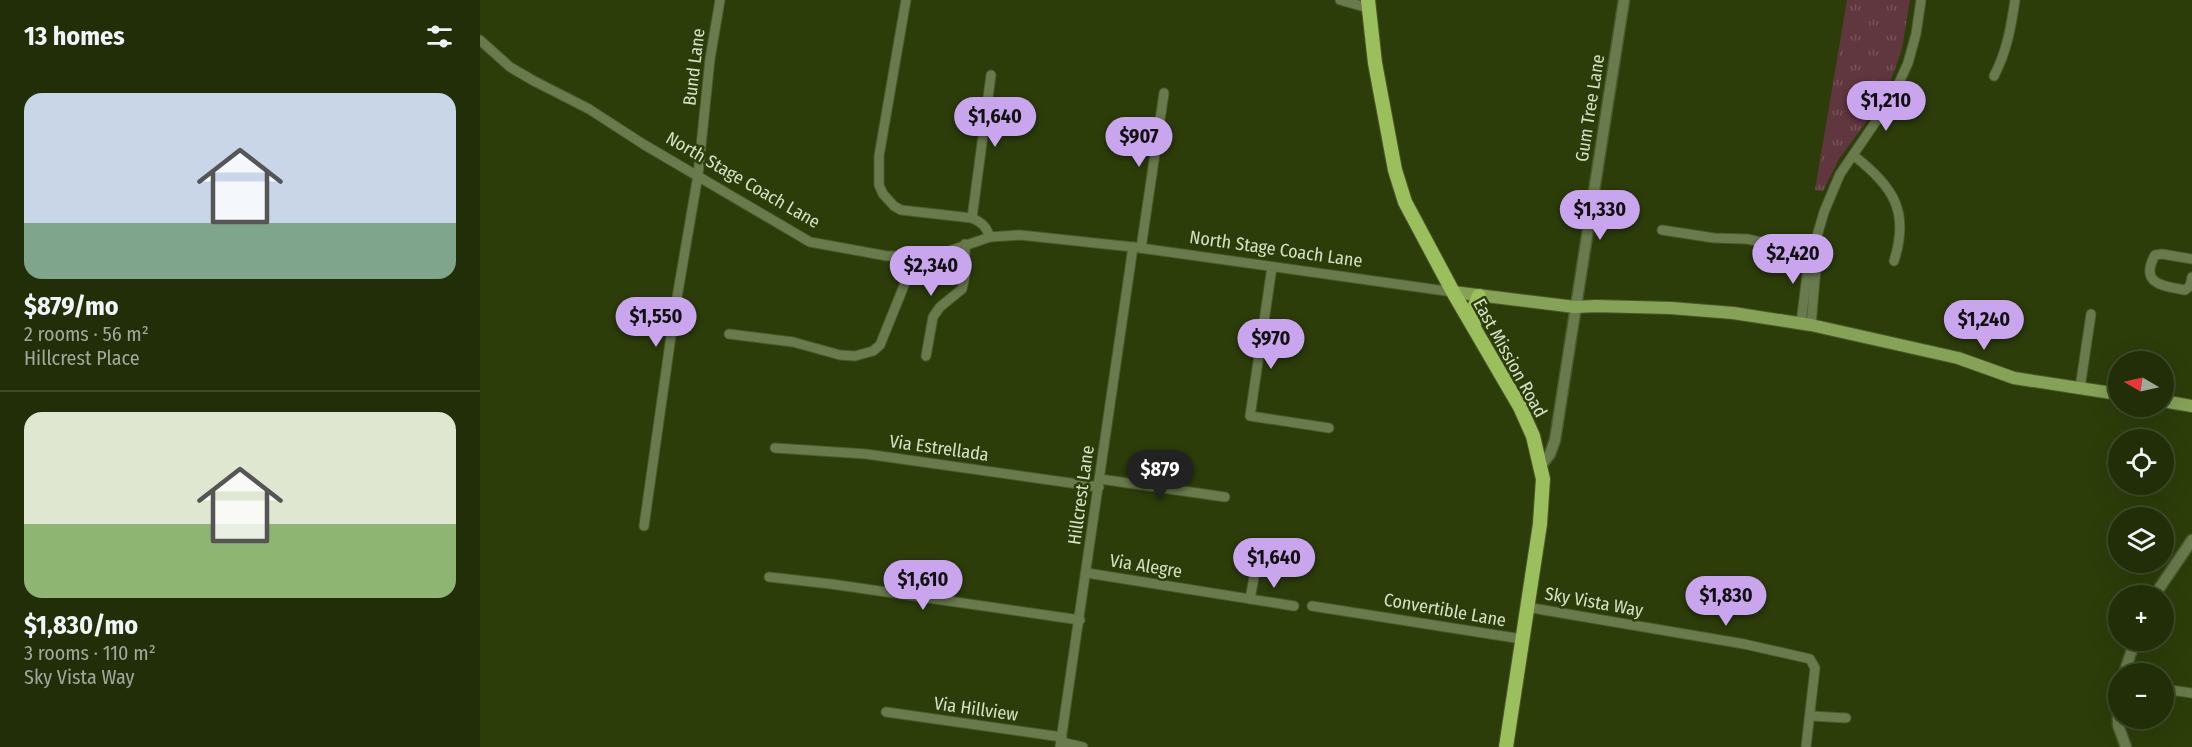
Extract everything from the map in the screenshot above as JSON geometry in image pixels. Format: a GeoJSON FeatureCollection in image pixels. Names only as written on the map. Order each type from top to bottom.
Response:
{"type":"FeatureCollection","features":[{"type":"Feature","properties":{"kind":"main road","name":"East Mission Road"},"geometry":{"type":"LineString","coordinates":[[1368,4],[1375,63],[1397,178],[1405,202],[1453,292],[1520,407],[1533,436],[1543,479],[1540,524],[1506,747]]}},
{"type":"Feature","properties":{"kind":"main road","name":"North Stage Coach Lane"},"geometry":{"type":"LineString","coordinates":[[1453,292],[1575,307],[1671,308],[1733,313],[1806,324],[1958,358],[2014,378],[2108,392]]}},
{"type":"Feature","properties":{"kind":"main road"},"geometry":{"type":"LineString","coordinates":[[1474,327],[1473,310],[1479,296]]}},
{"type":"Feature","properties":{"kind":"main road"},"geometry":{"type":"LineString","coordinates":[[2174,403],[2192,406]]}},
{"type":"Feature","properties":{"kind":"street","name":"Bund Lane"},"geometry":{"type":"LineString","coordinates":[[644,526],[674,315],[698,175],[707,81],[720,0]]}},
{"type":"Feature","properties":{"kind":"street"},"geometry":{"type":"LineString","coordinates":[[906,0],[879,156],[879,185],[883,194],[901,210],[972,218],[986,227],[990,237]]}},
{"type":"Feature","properties":{"kind":"street"},"geometry":{"type":"LineString","coordinates":[[1340,0],[1368,4]]}},
{"type":"Feature","properties":{"kind":"street","name":"Gum Tree Lane"},"geometry":{"type":"LineString","coordinates":[[1540,467],[1550,454],[1555,440],[1624,0]]}},
{"type":"Feature","properties":{"kind":"street"},"geometry":{"type":"LineString","coordinates":[[1806,324],[1816,268],[1813,253],[1824,212],[1840,174],[1889,105],[1904,72],[1916,34],[1921,0]]}},
{"type":"Feature","properties":{"kind":"street"},"geometry":{"type":"LineString","coordinates":[[1994,76],[2004,58],[2015,0]]}},
{"type":"Feature","properties":{"kind":"street","name":"North Stage Coach Lane"},"geometry":{"type":"LineString","coordinates":[[480,40],[510,67],[589,109],[643,144],[810,242],[887,256],[916,256],[945,252],[990,237],[1020,235],[1137,247],[1453,292]]}},
{"type":"Feature","properties":{"kind":"street"},"geometry":{"type":"LineString","coordinates":[[972,218],[990,75]]}},
{"type":"Feature","properties":{"kind":"street","name":"Hillcrest Lane"},"geometry":{"type":"LineString","coordinates":[[1061,742],[1137,247],[1164,93]]}},
{"type":"Feature","properties":{"kind":"street"},"geometry":{"type":"LineString","coordinates":[[1853,156],[1887,186],[1900,212],[1901,240],[1894,261]]}},
{"type":"Feature","properties":{"kind":"street"},"geometry":{"type":"LineString","coordinates":[[1662,230],[1714,238],[1747,239],[1813,253]]}},
{"type":"Feature","properties":{"kind":"street"},"geometry":{"type":"LineString","coordinates":[[926,356],[933,317],[940,307],[962,289],[965,276],[965,244]]}},
{"type":"Feature","properties":{"kind":"street"},"geometry":{"type":"LineString","coordinates":[[2192,259],[2155,255],[2149,271],[2150,277],[2159,285],[2185,290],[2190,285],[2192,277]]}},
{"type":"Feature","properties":{"kind":"street"},"geometry":{"type":"LineString","coordinates":[[729,334],[794,342],[840,355],[855,356],[873,351],[880,345],[916,256]]}},
{"type":"Feature","properties":{"kind":"street"},"geometry":{"type":"LineString","coordinates":[[1272,267],[1250,416],[1329,428]]}},
{"type":"Feature","properties":{"kind":"street"},"geometry":{"type":"LineString","coordinates":[[2080,388],[2091,314]]}},
{"type":"Feature","properties":{"kind":"street","name":"Via Estrellada"},"geometry":{"type":"LineString","coordinates":[[775,448],[866,454],[1225,497]]}},
{"type":"Feature","properties":{"kind":"street"},"geometry":{"type":"LineString","coordinates":[[2161,585],[2192,540]]}},
{"type":"Feature","properties":{"kind":"street"},"geometry":{"type":"LineString","coordinates":[[1250,599],[1257,561],[1267,545]]}},
{"type":"Feature","properties":{"kind":"street","name":"Via Alegre"},"geometry":{"type":"LineString","coordinates":[[1087,573],[1294,606]]}},
{"type":"Feature","properties":{"kind":"street"},"geometry":{"type":"LineString","coordinates":[[770,577],[1080,620]]}},
{"type":"Feature","properties":{"kind":"street","name":"Convertible Lane"},"geometry":{"type":"LineString","coordinates":[[1312,606],[1522,639]]}},
{"type":"Feature","properties":{"kind":"street","name":"Sky Vista Way"},"geometry":{"type":"LineString","coordinates":[[1526,606],[1744,644],[1810,658],[1815,668],[1806,747]]}},
{"type":"Feature","properties":{"kind":"street"},"geometry":{"type":"LineString","coordinates":[[2174,691],[2192,693]]}},
{"type":"Feature","properties":{"kind":"street","name":"Via Hillview"},"geometry":{"type":"LineString","coordinates":[[886,712],[1083,747]]}},
{"type":"Feature","properties":{"kind":"street"},"geometry":{"type":"LineString","coordinates":[[1811,716],[1846,718]]}},
{"type":"Feature","properties":{"kind":"street"},"geometry":{"type":"LineString","coordinates":[[2119,729],[2126,747]]}},
{"type":"Feature","properties":{"kind":"green space"},"geometry":{"type":"Polygon","coordinates":[[[1847,0],[1910,0],[1902,49],[1891,80],[1877,107],[1839,159],[1823,191],[1815,190],[1847,0]]]}}]}
